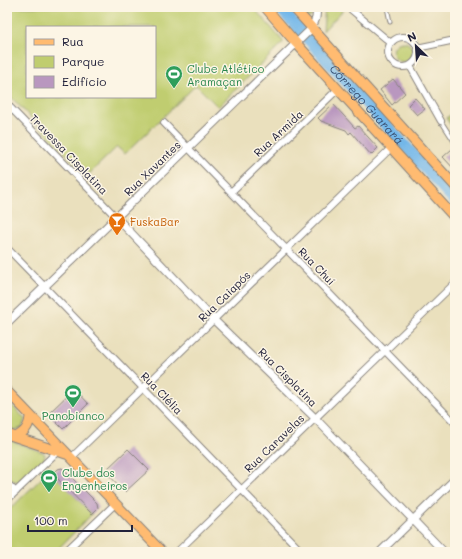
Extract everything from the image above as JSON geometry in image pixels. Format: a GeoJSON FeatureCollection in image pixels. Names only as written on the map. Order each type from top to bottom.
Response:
{"type":"FeatureCollection","features":[{"type":"Feature","properties":{"kind":"main road"},"geometry":{"type":"LineString","coordinates":[[293,7],[310,30],[455,186]]}},
{"type":"Feature","properties":{"kind":"main road"},"geometry":{"type":"LineString","coordinates":[[270,9],[299,41],[338,89],[455,218]]}},
{"type":"Feature","properties":{"kind":"main road"},"geometry":{"type":"LineString","coordinates":[[7,391],[64,453],[162,552]]}},
{"type":"Feature","properties":{"kind":"main road"},"geometry":{"type":"LineString","coordinates":[[12,436],[21,434],[28,426],[30,415]]}},
{"type":"Feature","properties":{"kind":"main road"},"geometry":{"type":"LineString","coordinates":[[12,436],[64,453]]}},
{"type":"Feature","properties":{"kind":"street"},"geometry":{"type":"LineString","coordinates":[[348,7],[391,43]]}},
{"type":"Feature","properties":{"kind":"street"},"geometry":{"type":"LineString","coordinates":[[310,30],[316,9]]}},
{"type":"Feature","properties":{"kind":"street","name":"Rua Xavantes"},"geometry":{"type":"LineString","coordinates":[[7,323],[310,30]]}},
{"type":"Feature","properties":{"kind":"street"},"geometry":{"type":"LineString","coordinates":[[404,37],[414,42],[417,48],[417,56],[410,66],[402,67],[391,62],[388,55],[391,43],[404,37]]}},
{"type":"Feature","properties":{"kind":"street"},"geometry":{"type":"LineString","coordinates":[[417,48],[455,40]]}},
{"type":"Feature","properties":{"kind":"street"},"geometry":{"type":"LineString","coordinates":[[410,66],[441,121]]}},
{"type":"Feature","properties":{"kind":"street","name":"Rua Armida"},"geometry":{"type":"LineString","coordinates":[[231,192],[338,89]]}},
{"type":"Feature","properties":{"kind":"street","name":"Travessa Cisplatina"},"geometry":{"type":"LineString","coordinates":[[7,104],[116,217]]}},
{"type":"Feature","properties":{"kind":"street","name":"Rua Chuí"},"geometry":{"type":"LineString","coordinates":[[164,123],[455,423]]}},
{"type":"Feature","properties":{"kind":"street","name":"Rua Caiapós"},"geometry":{"type":"LineString","coordinates":[[7,500],[143,388],[391,148]]}},
{"type":"Feature","properties":{"kind":"street","name":"Rua Cisplatina"},"geometry":{"type":"LineString","coordinates":[[116,217],[214,320],[315,418],[444,552]]}},
{"type":"Feature","properties":{"kind":"street","name":"Rua Clélia"},"geometry":{"type":"LineString","coordinates":[[7,248],[302,552]]}},
{"type":"Feature","properties":{"kind":"street","name":"Rua Caravelas"},"geometry":{"type":"LineString","coordinates":[[177,552],[455,283]]}},
{"type":"Feature","properties":{"kind":"street"},"geometry":{"type":"LineString","coordinates":[[380,552],[455,479]]}},
{"type":"Feature","properties":{"kind":"street"},"geometry":{"type":"LineString","coordinates":[[7,483],[16,492]]}},
{"type":"Feature","properties":{"kind":"street"},"geometry":{"type":"LineString","coordinates":[[65,552],[115,504]]}},
{"type":"Feature","properties":{"kind":"lane"},"geometry":{"type":"LineString","coordinates":[[387,7],[390,22]]}},
{"type":"Feature","properties":{"kind":"lane"},"geometry":{"type":"LineString","coordinates":[[441,121],[455,144]]}},
{"type":"Feature","properties":{"kind":"green space","name":"Clube Atlético Aramaçan"},"geometry":{"type":"Polygon","coordinates":[[[7,7],[253,7],[283,41],[282,44],[218,107],[196,85],[125,154],[117,147],[87,176],[7,93],[7,7]]]}},
{"type":"Feature","properties":{"kind":"green space"},"geometry":{"type":"Polygon","coordinates":[[[298,7],[310,7],[312,16],[308,18],[298,7]]]}},
{"type":"Feature","properties":{"kind":"green space"},"geometry":{"type":"Polygon","coordinates":[[[325,7],[342,7],[344,9],[323,31],[325,7]]]}},
{"type":"Feature","properties":{"kind":"green space"},"geometry":{"type":"Polygon","coordinates":[[[403,42],[410,45],[413,52],[410,59],[403,62],[396,59],[393,52],[396,45],[403,42]]]}},
{"type":"Feature","properties":{"kind":"green space"},"geometry":{"type":"Polygon","coordinates":[[[455,112],[455,131],[446,118],[455,112]]]}},
{"type":"Feature","properties":{"kind":"green space"},"geometry":{"type":"Polygon","coordinates":[[[7,400],[25,419],[22,428],[15,430],[7,428],[7,400]]]}},
{"type":"Feature","properties":{"kind":"green space"},"geometry":{"type":"Polygon","coordinates":[[[7,439],[45,454],[44,459],[18,482],[11,480],[7,476],[7,439]]]}},
{"type":"Feature","properties":{"kind":"green space","name":"Clube dos Engenheiros"},"geometry":{"type":"Polygon","coordinates":[[[50,470],[92,514],[55,552],[7,552],[7,512],[50,470]]]}},
{"type":"Feature","properties":{"kind":"building"},"geometry":{"type":"Polygon","coordinates":[[[393,79],[405,93],[392,105],[380,90],[393,79]]]}},
{"type":"Feature","properties":{"kind":"building"},"geometry":{"type":"Polygon","coordinates":[[[415,98],[425,109],[417,115],[408,105],[415,98]]]}},
{"type":"Feature","properties":{"kind":"building"},"geometry":{"type":"Polygon","coordinates":[[[333,104],[355,128],[358,126],[378,148],[371,155],[351,132],[349,134],[346,130],[321,121],[318,118],[333,104]]]}},
{"type":"Feature","properties":{"kind":"building"},"geometry":{"type":"Polygon","coordinates":[[[452,149],[455,154],[455,170],[443,157],[452,149]]]}},
{"type":"Feature","properties":{"kind":"building"},"geometry":{"type":"Polygon","coordinates":[[[74,389],[88,404],[63,429],[48,414],[74,389]]]}},
{"type":"Feature","properties":{"kind":"building"},"geometry":{"type":"Polygon","coordinates":[[[128,449],[149,470],[125,492],[105,471],[128,449]]]}},
{"type":"Feature","properties":{"kind":"building"},"geometry":{"type":"Polygon","coordinates":[[[62,468],[97,503],[98,508],[92,514],[53,474],[58,469],[62,468]]]}},
{"type":"Feature","properties":{"kind":"waterway","name":"Córrego Guarará"},"geometry":{"type":"LineString","coordinates":[[279,7],[455,201]]}},
{"type":"Feature","properties":{"kind":"place","name":"Clube Atlético Aramaçan"},"geometry":{"type":"Point","coordinates":[174,89]}},
{"type":"Feature","properties":{"kind":"place","name":"FuskaBar"},"geometry":{"type":"Point","coordinates":[117,236]}},
{"type":"Feature","properties":{"kind":"place","name":"Panobianco"},"geometry":{"type":"Point","coordinates":[73,408]}},
{"type":"Feature","properties":{"kind":"place","name":"Clube dos Engenheiros"},"geometry":{"type":"Point","coordinates":[49,493]}}]}
